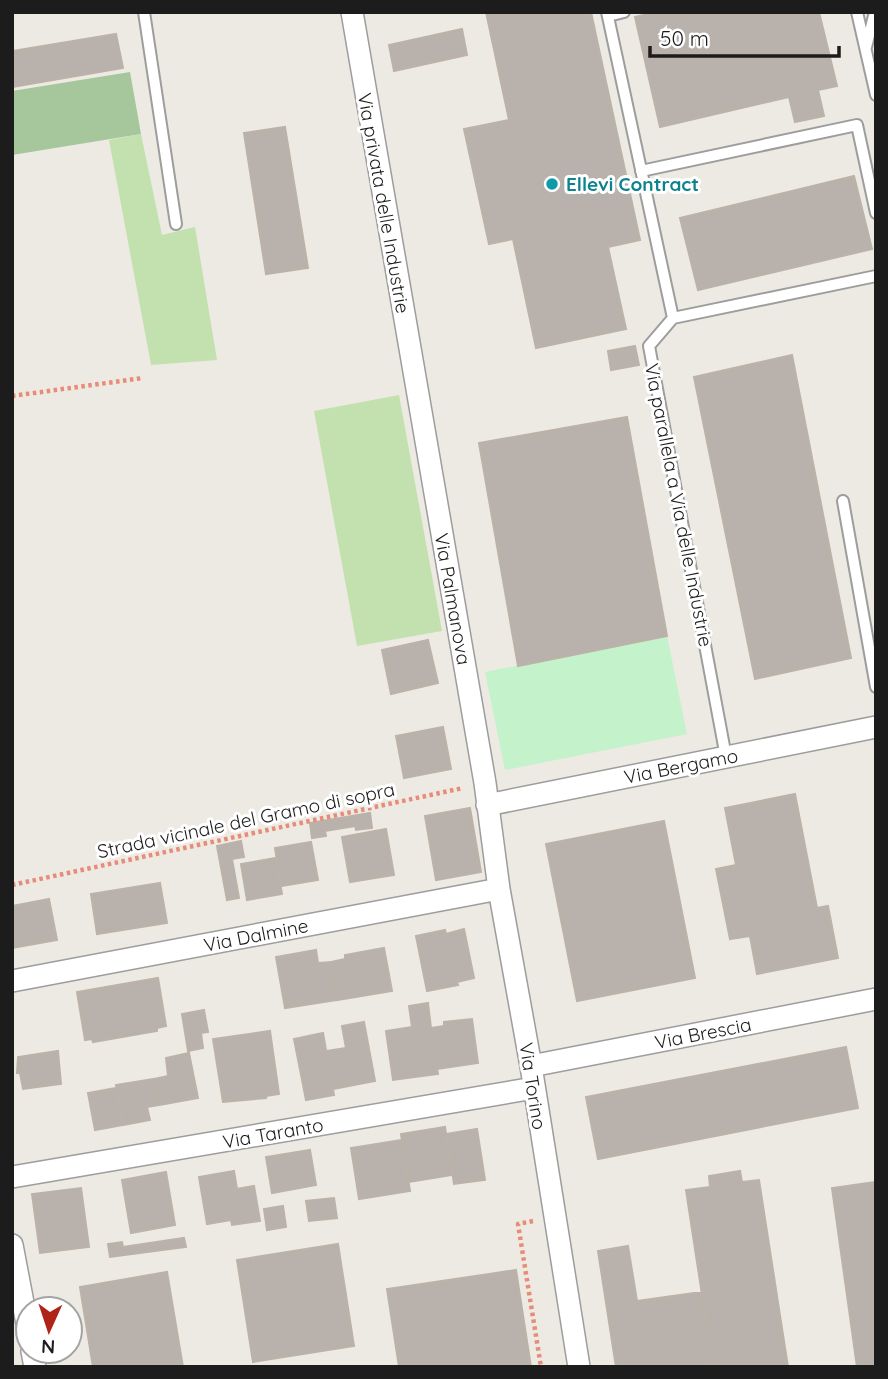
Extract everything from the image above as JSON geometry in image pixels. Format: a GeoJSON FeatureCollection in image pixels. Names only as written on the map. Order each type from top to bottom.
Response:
{"type":"FeatureCollection","features":[{"type":"Feature","properties":{"kind":"street","name":"Via privata delle Industrie"},"geometry":{"type":"LineString","coordinates":[[352,12],[416,393]]}},
{"type":"Feature","properties":{"kind":"street","name":"Via Palmanova"},"geometry":{"type":"LineString","coordinates":[[416,393],[487,805]]}},
{"type":"Feature","properties":{"kind":"street","name":"Via Bergamo"},"geometry":{"type":"LineString","coordinates":[[487,805],[876,727]]}},
{"type":"Feature","properties":{"kind":"street","name":"Via Torino"},"geometry":{"type":"LineString","coordinates":[[487,805],[579,1367]]}},
{"type":"Feature","properties":{"kind":"street","name":"Via Dalmine"},"geometry":{"type":"LineString","coordinates":[[12,981],[499,889]]}},
{"type":"Feature","properties":{"kind":"street","name":"Via Brescia"},"geometry":{"type":"LineString","coordinates":[[531,1066],[876,999]]}},
{"type":"Feature","properties":{"kind":"street","name":"Via Taranto"},"geometry":{"type":"LineString","coordinates":[[12,1177],[534,1088]]}},
{"type":"Feature","properties":{"kind":"street"},"geometry":{"type":"LineString","coordinates":[[12,1245],[22,1295]]}},
{"type":"Feature","properties":{"kind":"lane"},"geometry":{"type":"LineString","coordinates":[[144,12],[176,224]]}},
{"type":"Feature","properties":{"kind":"lane"},"geometry":{"type":"LineString","coordinates":[[625,12],[607,14],[673,318],[876,276]]}},
{"type":"Feature","properties":{"kind":"lane"},"geometry":{"type":"LineString","coordinates":[[857,12],[876,95]]}},
{"type":"Feature","properties":{"kind":"lane"},"geometry":{"type":"LineString","coordinates":[[866,50],[875,12]]}},
{"type":"Feature","properties":{"kind":"lane"},"geometry":{"type":"LineString","coordinates":[[642,172],[857,125],[876,212]]}},
{"type":"Feature","properties":{"kind":"lane","name":"Via parallela a Via delle Industrie"},"geometry":{"type":"LineString","coordinates":[[673,318],[649,346],[726,757]]}},
{"type":"Feature","properties":{"kind":"lane"},"geometry":{"type":"LineString","coordinates":[[843,502],[876,687]]}},
{"type":"Feature","properties":{"kind":"path"},"geometry":{"type":"LineString","coordinates":[[12,396],[143,377]]}},
{"type":"Feature","properties":{"kind":"path","name":"Strada vicinale del Gramo di sopra"},"geometry":{"type":"LineString","coordinates":[[12,885],[485,783]]}},
{"type":"Feature","properties":{"kind":"path"},"geometry":{"type":"LineString","coordinates":[[541,1367],[518,1224],[555,1216]]}},
{"type":"Feature","properties":{"kind":"green space"},"geometry":{"type":"Polygon","coordinates":[[[130,72],[141,134],[12,155],[12,91],[130,72]]]}},
{"type":"Feature","properties":{"kind":"green space"},"geometry":{"type":"Polygon","coordinates":[[[141,134],[162,235],[195,227],[217,360],[151,365],[109,140],[141,134]]]}},
{"type":"Feature","properties":{"kind":"green space"},"geometry":{"type":"Polygon","coordinates":[[[399,395],[442,631],[357,646],[314,411],[399,395]]]}},
{"type":"Feature","properties":{"kind":"green space"},"geometry":{"type":"Polygon","coordinates":[[[667,636],[687,734],[505,770],[485,672],[667,636]]]}},
{"type":"Feature","properties":{"kind":"building","name":"Ellevi Contract"},"geometry":{"type":"Polygon","coordinates":[[[486,12],[591,12],[640,240],[608,247],[626,329],[536,348],[513,239],[489,244],[464,129],[509,120],[486,12]]]}},
{"type":"Feature","properties":{"kind":"building"},"geometry":{"type":"Polygon","coordinates":[[[656,12],[819,12],[837,86],[818,90],[824,116],[795,122],[789,97],[660,127],[635,17],[656,12]]]}},
{"type":"Feature","properties":{"kind":"building"},"geometry":{"type":"Polygon","coordinates":[[[462,29],[467,55],[394,71],[389,45],[462,29]]]}},
{"type":"Feature","properties":{"kind":"building"},"geometry":{"type":"Polygon","coordinates":[[[116,34],[123,68],[12,87],[12,51],[116,34]]]}},
{"type":"Feature","properties":{"kind":"building"},"geometry":{"type":"Polygon","coordinates":[[[285,127],[308,268],[266,274],[244,133],[285,127]]]}},
{"type":"Feature","properties":{"kind":"building"},"geometry":{"type":"Polygon","coordinates":[[[854,176],[872,249],[698,290],[680,218],[854,176]]]}},
{"type":"Feature","properties":{"kind":"building"},"geometry":{"type":"Polygon","coordinates":[[[635,346],[639,365],[611,370],[608,351],[635,346]]]}},
{"type":"Feature","properties":{"kind":"building"},"geometry":{"type":"Polygon","coordinates":[[[792,355],[851,658],[755,679],[694,377],[792,355]]]}},
{"type":"Feature","properties":{"kind":"building"},"geometry":{"type":"Polygon","coordinates":[[[627,417],[667,636],[518,666],[479,443],[627,417]]]}},
{"type":"Feature","properties":{"kind":"building"},"geometry":{"type":"Polygon","coordinates":[[[428,640],[438,683],[391,694],[382,650],[428,640]]]}},
{"type":"Feature","properties":{"kind":"building"},"geometry":{"type":"Polygon","coordinates":[[[443,727],[451,769],[404,778],[396,736],[443,727]]]}},
{"type":"Feature","properties":{"kind":"building"},"geometry":{"type":"Polygon","coordinates":[[[795,794],[817,908],[828,906],[838,958],[757,974],[750,936],[730,939],[716,869],[736,865],[725,808],[795,794]]]}},
{"type":"Feature","properties":{"kind":"building"},"geometry":{"type":"Polygon","coordinates":[[[470,808],[481,872],[436,880],[425,816],[470,808]]]}},
{"type":"Feature","properties":{"kind":"building"},"geometry":{"type":"Polygon","coordinates":[[[370,813],[372,828],[356,830],[355,826],[325,831],[326,836],[312,838],[310,823],[370,813]]]}},
{"type":"Feature","properties":{"kind":"building"},"geometry":{"type":"Polygon","coordinates":[[[664,821],[695,978],[577,1001],[546,844],[664,821]]]}},
{"type":"Feature","properties":{"kind":"building"},"geometry":{"type":"Polygon","coordinates":[[[386,829],[394,875],[350,882],[342,837],[386,829]]]}},
{"type":"Feature","properties":{"kind":"building"},"geometry":{"type":"Polygon","coordinates":[[[241,841],[244,857],[232,859],[239,898],[227,900],[217,846],[241,841]]]}},
{"type":"Feature","properties":{"kind":"building"},"geometry":{"type":"Polygon","coordinates":[[[311,842],[318,880],[281,886],[275,848],[311,842]]]}},
{"type":"Feature","properties":{"kind":"building"},"geometry":{"type":"Polygon","coordinates":[[[276,858],[282,894],[247,900],[241,864],[276,858]]]}},
{"type":"Feature","properties":{"kind":"building"},"geometry":{"type":"Polygon","coordinates":[[[160,883],[167,923],[97,934],[91,894],[160,883]]]}},
{"type":"Feature","properties":{"kind":"building"},"geometry":{"type":"Polygon","coordinates":[[[49,899],[57,940],[12,948],[12,906],[49,899]]]}},
{"type":"Feature","properties":{"kind":"building"},"geometry":{"type":"Polygon","coordinates":[[[464,929],[474,978],[457,982],[458,985],[427,991],[416,936],[445,930],[446,934],[464,929]]]}},
{"type":"Feature","properties":{"kind":"building"},"geometry":{"type":"Polygon","coordinates":[[[384,948],[392,991],[337,1000],[331,962],[345,959],[345,955],[384,948]]]}},
{"type":"Feature","properties":{"kind":"building"},"geometry":{"type":"Polygon","coordinates":[[[316,950],[318,963],[331,962],[337,1000],[285,1008],[276,957],[316,950]]]}},
{"type":"Feature","properties":{"kind":"building"},"geometry":{"type":"Polygon","coordinates":[[[158,978],[166,1026],[157,1028],[157,1031],[93,1042],[92,1039],[85,1040],[77,992],[158,978]]]}},
{"type":"Feature","properties":{"kind":"building"},"geometry":{"type":"Polygon","coordinates":[[[428,1003],[431,1028],[444,1026],[444,1022],[472,1019],[478,1063],[437,1069],[438,1074],[393,1080],[386,1031],[412,1027],[409,1006],[428,1003]]]}},
{"type":"Feature","properties":{"kind":"building"},"geometry":{"type":"Polygon","coordinates":[[[204,1010],[208,1032],[201,1033],[203,1048],[188,1051],[182,1014],[204,1010]]]}},
{"type":"Feature","properties":{"kind":"building"},"geometry":{"type":"Polygon","coordinates":[[[364,1022],[375,1081],[333,1089],[326,1051],[346,1048],[342,1026],[364,1022]]]}},
{"type":"Feature","properties":{"kind":"building"},"geometry":{"type":"Polygon","coordinates":[[[270,1031],[279,1094],[266,1098],[223,1102],[213,1039],[270,1031]]]}},
{"type":"Feature","properties":{"kind":"building"},"geometry":{"type":"Polygon","coordinates":[[[323,1033],[334,1095],[306,1100],[294,1039],[323,1033]]]}},
{"type":"Feature","properties":{"kind":"building"},"geometry":{"type":"Polygon","coordinates":[[[846,1047],[858,1108],[598,1159],[586,1097],[846,1047]]]}},
{"type":"Feature","properties":{"kind":"building"},"geometry":{"type":"Polygon","coordinates":[[[58,1051],[61,1084],[23,1089],[20,1073],[17,1073],[18,1057],[58,1051]]]}},
{"type":"Feature","properties":{"kind":"building"},"geometry":{"type":"Polygon","coordinates":[[[189,1053],[198,1098],[159,1105],[154,1079],[168,1076],[166,1058],[189,1053]]]}},
{"type":"Feature","properties":{"kind":"building"},"geometry":{"type":"Polygon","coordinates":[[[154,1079],[159,1105],[147,1107],[150,1120],[123,1125],[116,1085],[154,1079]]]}},
{"type":"Feature","properties":{"kind":"building"},"geometry":{"type":"Polygon","coordinates":[[[116,1088],[123,1125],[95,1130],[88,1093],[116,1088]]]}},
{"type":"Feature","properties":{"kind":"building"},"geometry":{"type":"Polygon","coordinates":[[[445,1127],[452,1175],[408,1182],[401,1134],[445,1127]]]}},
{"type":"Feature","properties":{"kind":"building"},"geometry":{"type":"Polygon","coordinates":[[[477,1129],[485,1180],[454,1184],[446,1134],[477,1129]]]}},
{"type":"Feature","properties":{"kind":"building"},"geometry":{"type":"Polygon","coordinates":[[[402,1140],[410,1191],[359,1199],[351,1148],[402,1140]]]}},
{"type":"Feature","properties":{"kind":"building"},"geometry":{"type":"Polygon","coordinates":[[[310,1150],[316,1185],[272,1193],[266,1157],[310,1150]]]}},
{"type":"Feature","properties":{"kind":"building"},"geometry":{"type":"Polygon","coordinates":[[[234,1171],[237,1189],[254,1186],[260,1221],[232,1225],[231,1220],[207,1224],[199,1177],[234,1171]]]}},
{"type":"Feature","properties":{"kind":"building"},"geometry":{"type":"Polygon","coordinates":[[[740,1171],[742,1182],[759,1180],[788,1367],[713,1367],[686,1190],[710,1187],[709,1176],[740,1171]]]}},
{"type":"Feature","properties":{"kind":"building"},"geometry":{"type":"Polygon","coordinates":[[[166,1172],[175,1225],[131,1233],[122,1180],[166,1172]]]}},
{"type":"Feature","properties":{"kind":"building"},"geometry":{"type":"Polygon","coordinates":[[[876,1182],[876,1367],[857,1367],[832,1188],[876,1182]]]}},
{"type":"Feature","properties":{"kind":"building"},"geometry":{"type":"Polygon","coordinates":[[[81,1188],[89,1247],[40,1253],[32,1194],[81,1188]]]}},
{"type":"Feature","properties":{"kind":"building"},"geometry":{"type":"Polygon","coordinates":[[[334,1198],[337,1218],[309,1221],[306,1201],[334,1198]]]}},
{"type":"Feature","properties":{"kind":"building"},"geometry":{"type":"Polygon","coordinates":[[[283,1206],[286,1227],[267,1230],[264,1209],[283,1206]]]}},
{"type":"Feature","properties":{"kind":"building"},"geometry":{"type":"Polygon","coordinates":[[[184,1238],[186,1247],[110,1257],[108,1244],[122,1242],[123,1247],[184,1238]]]}},
{"type":"Feature","properties":{"kind":"building"},"geometry":{"type":"Polygon","coordinates":[[[338,1244],[354,1346],[253,1362],[237,1260],[338,1244]]]}},
{"type":"Feature","properties":{"kind":"building"},"geometry":{"type":"Polygon","coordinates":[[[628,1246],[637,1301],[702,1292],[713,1367],[616,1367],[598,1251],[628,1246]]]}},
{"type":"Feature","properties":{"kind":"building"},"geometry":{"type":"Polygon","coordinates":[[[516,1270],[531,1367],[399,1367],[387,1289],[516,1270]]]}},
{"type":"Feature","properties":{"kind":"building"},"geometry":{"type":"Polygon","coordinates":[[[167,1272],[183,1367],[93,1367],[84,1295],[81,1295],[80,1287],[167,1272]]]}},
{"type":"Feature","properties":{"kind":"place","name":"Ellevi Contract"},"geometry":{"type":"Point","coordinates":[552,184]}}]}
